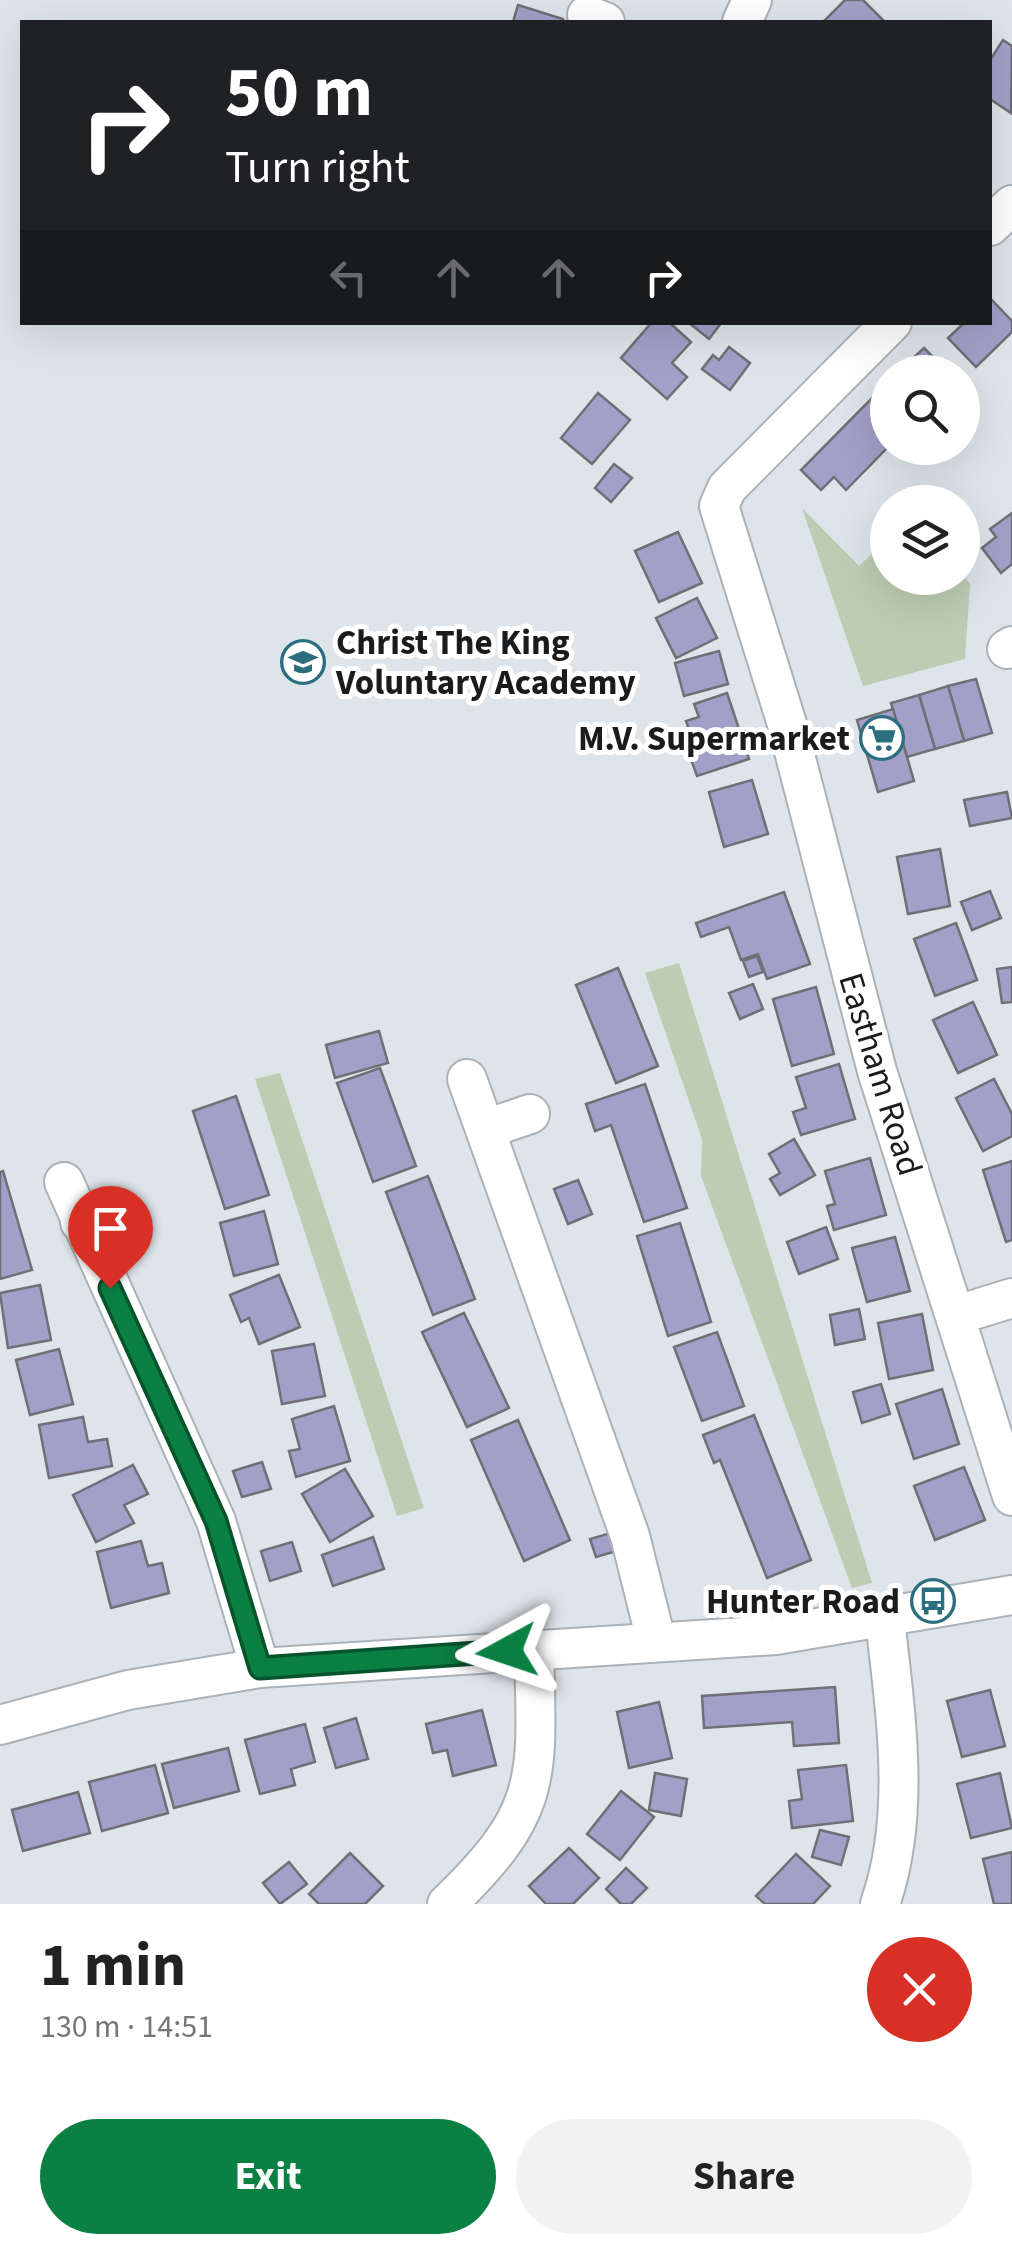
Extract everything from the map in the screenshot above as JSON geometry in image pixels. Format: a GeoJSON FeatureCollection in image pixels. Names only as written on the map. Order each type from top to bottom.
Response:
{"type":"FeatureCollection","features":[{"type":"Feature","properties":{"kind":"street"},"geometry":{"type":"LineString","coordinates":[[992,224],[1012,204]]}},
{"type":"Feature","properties":{"kind":"street","name":"Eastham Road"},"geometry":{"type":"LineString","coordinates":[[889,325],[721,496],[719,506],[787,724],[877,1071],[958,1315],[1012,1496]]}},
{"type":"Feature","properties":{"kind":"street"},"geometry":{"type":"LineString","coordinates":[[467,1079],[630,1536],[656,1640]]}},
{"type":"Feature","properties":{"kind":"street"},"geometry":{"type":"LineString","coordinates":[[486,1129],[530,1114]]}},
{"type":"Feature","properties":{"kind":"street"},"geometry":{"type":"LineString","coordinates":[[64,1182],[216,1521],[260,1668]]}},
{"type":"Feature","properties":{"kind":"street"},"geometry":{"type":"LineString","coordinates":[[80,1222],[118,1208]]}},
{"type":"Feature","properties":{"kind":"street"},"geometry":{"type":"LineString","coordinates":[[958,1315],[1012,1298]]}},
{"type":"Feature","properties":{"kind":"street"},"geometry":{"type":"LineString","coordinates":[[0,1725],[128,1690],[260,1668],[776,1634],[1012,1595]]}},
{"type":"Feature","properties":{"kind":"street"},"geometry":{"type":"LineString","coordinates":[[880,1904],[898,1810],[896,1723],[885,1619]]}},
{"type":"Feature","properties":{"kind":"street"},"geometry":{"type":"LineString","coordinates":[[446,1904],[502,1848],[530,1788],[536,1725],[534,1648]]}},
{"type":"Feature","properties":{"kind":"green space"},"geometry":{"type":"Polygon","coordinates":[[[802,508],[859,566],[870,556],[870,595],[969,595],[965,659],[863,686],[802,508]]]}},
{"type":"Feature","properties":{"kind":"green space"},"geometry":{"type":"Polygon","coordinates":[[[679,963],[872,1583],[852,1588],[701,1176],[702,1139],[645,973],[679,963]]]}},
{"type":"Feature","properties":{"kind":"green space"},"geometry":{"type":"Polygon","coordinates":[[[280,1073],[424,1508],[397,1516],[255,1079],[280,1073]]]}},
{"type":"Feature","properties":{"kind":"building"},"geometry":{"type":"Polygon","coordinates":[[[845,0],[863,0],[883,20],[825,20],[845,0]]]}},
{"type":"Feature","properties":{"kind":"building"},"geometry":{"type":"Polygon","coordinates":[[[518,5],[563,19],[563,20],[514,20],[518,5]]]}},
{"type":"Feature","properties":{"kind":"building"},"geometry":{"type":"Polygon","coordinates":[[[1003,40],[1012,46],[1011,113],[992,100],[992,57],[1003,40]]]}},
{"type":"Feature","properties":{"kind":"building"},"geometry":{"type":"Polygon","coordinates":[[[992,300],[1012,321],[1012,332],[980,363],[980,355],[964,355],[948,338],[962,325],[992,325],[992,300]]]}},
{"type":"Feature","properties":{"kind":"building"},"geometry":{"type":"Polygon","coordinates":[[[649,325],[672,325],[691,342],[672,363],[687,377],[667,399],[621,358],[649,325]]]}},
{"type":"Feature","properties":{"kind":"building"},"geometry":{"type":"Polygon","coordinates":[[[692,325],[720,325],[709,339],[692,325]]]}},
{"type":"Feature","properties":{"kind":"building"},"geometry":{"type":"Polygon","coordinates":[[[729,347],[750,363],[730,390],[702,369],[713,355],[719,360],[729,347]]]}},
{"type":"Feature","properties":{"kind":"building"},"geometry":{"type":"Polygon","coordinates":[[[598,393],[630,420],[592,464],[561,438],[598,393]]]}},
{"type":"Feature","properties":{"kind":"building"},"geometry":{"type":"Polygon","coordinates":[[[870,400],[870,465],[846,490],[834,477],[821,490],[801,470],[870,400]]]}},
{"type":"Feature","properties":{"kind":"building"},"geometry":{"type":"Polygon","coordinates":[[[614,464],[632,478],[611,502],[595,488],[614,464]]]}},
{"type":"Feature","properties":{"kind":"building"},"geometry":{"type":"Polygon","coordinates":[[[1012,513],[1012,564],[1001,573],[982,548],[996,537],[990,529],[1012,513]]]}},
{"type":"Feature","properties":{"kind":"building"},"geometry":{"type":"Polygon","coordinates":[[[678,532],[702,583],[659,602],[635,551],[678,532]]]}},
{"type":"Feature","properties":{"kind":"building"},"geometry":{"type":"Polygon","coordinates":[[[697,598],[717,638],[676,658],[656,618],[697,598]]]}},
{"type":"Feature","properties":{"kind":"building"},"geometry":{"type":"Polygon","coordinates":[[[719,651],[728,684],[684,696],[675,663],[719,651]]]}},
{"type":"Feature","properties":{"kind":"building"},"geometry":{"type":"Polygon","coordinates":[[[976,679],[992,733],[964,741],[948,686],[976,679]]]}},
{"type":"Feature","properties":{"kind":"building"},"geometry":{"type":"Polygon","coordinates":[[[948,686],[964,741],[935,749],[919,695],[948,686]]]}},
{"type":"Feature","properties":{"kind":"building"},"geometry":{"type":"Polygon","coordinates":[[[727,693],[749,759],[697,776],[688,751],[696,749],[686,721],[699,717],[694,704],[727,693]]]}},
{"type":"Feature","properties":{"kind":"building"},"geometry":{"type":"Polygon","coordinates":[[[919,695],[935,749],[907,757],[891,703],[919,695]]]}},
{"type":"Feature","properties":{"kind":"building","name":"M.V. Supermarket"},"geometry":{"type":"Polygon","coordinates":[[[893,709],[914,781],[878,792],[857,720],[893,709]]]}},
{"type":"Feature","properties":{"kind":"building"},"geometry":{"type":"Polygon","coordinates":[[[752,780],[768,834],[724,847],[709,792],[752,780]]]}},
{"type":"Feature","properties":{"kind":"building"},"geometry":{"type":"Polygon","coordinates":[[[1007,792],[1012,818],[970,826],[964,800],[1007,792]]]}},
{"type":"Feature","properties":{"kind":"building"},"geometry":{"type":"Polygon","coordinates":[[[940,849],[950,906],[908,914],[897,857],[940,849]]]}},
{"type":"Feature","properties":{"kind":"building"},"geometry":{"type":"Polygon","coordinates":[[[990,891],[1001,918],[972,930],[961,902],[990,891]]]}},
{"type":"Feature","properties":{"kind":"building"},"geometry":{"type":"Polygon","coordinates":[[[784,892],[810,964],[767,979],[758,954],[741,960],[729,927],[701,937],[696,923],[784,892]]]}},
{"type":"Feature","properties":{"kind":"building"},"geometry":{"type":"Polygon","coordinates":[[[956,923],[977,980],[935,996],[914,939],[956,923]]]}},
{"type":"Feature","properties":{"kind":"building"},"geometry":{"type":"Polygon","coordinates":[[[757,956],[763,972],[749,977],[743,961],[757,956]]]}},
{"type":"Feature","properties":{"kind":"building"},"geometry":{"type":"Polygon","coordinates":[[[1012,967],[1012,1002],[1002,1003],[997,969],[1012,967]]]}},
{"type":"Feature","properties":{"kind":"building"},"geometry":{"type":"Polygon","coordinates":[[[618,968],[658,1066],[616,1083],[576,985],[618,968]]]}},
{"type":"Feature","properties":{"kind":"building"},"geometry":{"type":"Polygon","coordinates":[[[753,984],[763,1009],[740,1019],[729,993],[753,984]]]}},
{"type":"Feature","properties":{"kind":"building"},"geometry":{"type":"Polygon","coordinates":[[[816,987],[834,1054],[792,1066],[773,999],[816,987]]]}},
{"type":"Feature","properties":{"kind":"building"},"geometry":{"type":"Polygon","coordinates":[[[973,1002],[997,1055],[958,1073],[933,1020],[973,1002]]]}},
{"type":"Feature","properties":{"kind":"building"},"geometry":{"type":"Polygon","coordinates":[[[379,1031],[388,1063],[335,1078],[326,1045],[379,1031]]]}},
{"type":"Feature","properties":{"kind":"building"},"geometry":{"type":"Polygon","coordinates":[[[839,1064],[855,1119],[801,1135],[793,1112],[806,1108],[796,1077],[839,1064]]]}},
{"type":"Feature","properties":{"kind":"building"},"geometry":{"type":"Polygon","coordinates":[[[380,1068],[416,1166],[373,1182],[337,1083],[380,1068]]]}},
{"type":"Feature","properties":{"kind":"building"},"geometry":{"type":"Polygon","coordinates":[[[994,1079],[1012,1114],[1012,1136],[983,1151],[956,1098],[994,1079]]]}},
{"type":"Feature","properties":{"kind":"building"},"geometry":{"type":"Polygon","coordinates":[[[645,1084],[687,1208],[644,1222],[611,1125],[595,1131],[586,1104],[645,1084]]]}},
{"type":"Feature","properties":{"kind":"building"},"geometry":{"type":"Polygon","coordinates":[[[236,1096],[269,1195],[225,1209],[193,1111],[236,1096]]]}},
{"type":"Feature","properties":{"kind":"building"},"geometry":{"type":"Polygon","coordinates":[[[794,1139],[815,1175],[780,1195],[770,1179],[780,1173],[769,1154],[794,1139]]]}},
{"type":"Feature","properties":{"kind":"building"},"geometry":{"type":"Polygon","coordinates":[[[870,1158],[886,1215],[834,1230],[827,1206],[835,1204],[825,1171],[870,1158]]]}},
{"type":"Feature","properties":{"kind":"building"},"geometry":{"type":"Polygon","coordinates":[[[1012,1161],[1012,1240],[1006,1242],[983,1170],[1012,1161]]]}},
{"type":"Feature","properties":{"kind":"building"},"geometry":{"type":"Polygon","coordinates":[[[3,1171],[32,1270],[0,1279],[0,1172],[3,1171]]]}},
{"type":"Feature","properties":{"kind":"building"},"geometry":{"type":"Polygon","coordinates":[[[428,1176],[475,1299],[433,1315],[386,1192],[428,1176]]]}},
{"type":"Feature","properties":{"kind":"building"},"geometry":{"type":"Polygon","coordinates":[[[578,1180],[592,1214],[568,1224],[554,1189],[578,1180]]]}},
{"type":"Feature","properties":{"kind":"building"},"geometry":{"type":"Polygon","coordinates":[[[264,1211],[278,1264],[234,1276],[220,1223],[264,1211]]]}},
{"type":"Feature","properties":{"kind":"building"},"geometry":{"type":"Polygon","coordinates":[[[680,1223],[711,1322],[668,1336],[637,1236],[680,1223]]]}},
{"type":"Feature","properties":{"kind":"building"},"geometry":{"type":"Polygon","coordinates":[[[826,1227],[838,1259],[799,1274],[787,1242],[826,1227]]]}},
{"type":"Feature","properties":{"kind":"building"},"geometry":{"type":"Polygon","coordinates":[[[895,1237],[910,1291],[867,1302],[852,1248],[895,1237]]]}},
{"type":"Feature","properties":{"kind":"building"},"geometry":{"type":"Polygon","coordinates":[[[279,1275],[300,1327],[259,1344],[249,1318],[241,1322],[230,1295],[279,1275]]]}},
{"type":"Feature","properties":{"kind":"building"},"geometry":{"type":"Polygon","coordinates":[[[40,1285],[51,1340],[8,1348],[0,1293],[40,1285]]]}},
{"type":"Feature","properties":{"kind":"building"},"geometry":{"type":"Polygon","coordinates":[[[859,1309],[865,1339],[835,1345],[830,1315],[859,1309]]]}},
{"type":"Feature","properties":{"kind":"building"},"geometry":{"type":"Polygon","coordinates":[[[464,1313],[509,1408],[467,1427],[422,1332],[464,1313]]]}},
{"type":"Feature","properties":{"kind":"building"},"geometry":{"type":"Polygon","coordinates":[[[922,1314],[933,1370],[889,1379],[878,1323],[922,1314]]]}},
{"type":"Feature","properties":{"kind":"building"},"geometry":{"type":"Polygon","coordinates":[[[717,1332],[744,1406],[702,1421],[674,1347],[717,1332]]]}},
{"type":"Feature","properties":{"kind":"building"},"geometry":{"type":"Polygon","coordinates":[[[314,1344],[325,1396],[282,1404],[272,1351],[314,1344]]]}},
{"type":"Feature","properties":{"kind":"building"},"geometry":{"type":"Polygon","coordinates":[[[59,1349],[73,1404],[30,1415],[16,1360],[59,1349]]]}},
{"type":"Feature","properties":{"kind":"building"},"geometry":{"type":"Polygon","coordinates":[[[881,1384],[890,1414],[862,1423],[853,1392],[881,1384]]]}},
{"type":"Feature","properties":{"kind":"building"},"geometry":{"type":"Polygon","coordinates":[[[942,1389],[959,1444],[914,1459],[896,1404],[942,1389]]]}},
{"type":"Feature","properties":{"kind":"building"},"geometry":{"type":"Polygon","coordinates":[[[334,1406],[350,1461],[296,1477],[289,1451],[300,1449],[292,1419],[334,1406]]]}},
{"type":"Feature","properties":{"kind":"building"},"geometry":{"type":"Polygon","coordinates":[[[754,1415],[811,1560],[767,1578],[720,1460],[714,1463],[703,1435],[754,1415]]]}},
{"type":"Feature","properties":{"kind":"building"},"geometry":{"type":"Polygon","coordinates":[[[83,1417],[88,1442],[107,1439],[112,1466],[49,1478],[39,1425],[83,1417]]]}},
{"type":"Feature","properties":{"kind":"building"},"geometry":{"type":"Polygon","coordinates":[[[518,1420],[570,1540],[524,1561],[471,1440],[518,1420]]]}},
{"type":"Feature","properties":{"kind":"building"},"geometry":{"type":"Polygon","coordinates":[[[262,1462],[271,1489],[242,1497],[233,1471],[262,1462]]]}},
{"type":"Feature","properties":{"kind":"building"},"geometry":{"type":"Polygon","coordinates":[[[133,1465],[148,1494],[124,1505],[134,1523],[96,1542],[73,1495],[133,1465]]]}},
{"type":"Feature","properties":{"kind":"building"},"geometry":{"type":"Polygon","coordinates":[[[964,1467],[985,1520],[935,1540],[914,1486],[964,1467]]]}},
{"type":"Feature","properties":{"kind":"building"},"geometry":{"type":"Polygon","coordinates":[[[345,1469],[373,1516],[330,1542],[302,1494],[345,1469]]]}},
{"type":"Feature","properties":{"kind":"building"},"geometry":{"type":"Polygon","coordinates":[[[621,1530],[627,1548],[596,1557],[590,1539],[621,1530]]]}},
{"type":"Feature","properties":{"kind":"building"},"geometry":{"type":"Polygon","coordinates":[[[373,1537],[384,1569],[333,1586],[322,1555],[373,1537]]]}},
{"type":"Feature","properties":{"kind":"building"},"geometry":{"type":"Polygon","coordinates":[[[141,1541],[148,1566],[162,1563],[169,1593],[111,1608],[97,1552],[141,1541]]]}},
{"type":"Feature","properties":{"kind":"building"},"geometry":{"type":"Polygon","coordinates":[[[292,1542],[301,1571],[270,1581],[261,1551],[292,1542]]]}},
{"type":"Feature","properties":{"kind":"building"},"geometry":{"type":"Polygon","coordinates":[[[835,1687],[839,1743],[794,1746],[792,1722],[704,1728],[702,1696],[835,1687]]]}},
{"type":"Feature","properties":{"kind":"building"},"geometry":{"type":"Polygon","coordinates":[[[990,1690],[1005,1746],[962,1757],[947,1701],[990,1690]]]}},
{"type":"Feature","properties":{"kind":"building"},"geometry":{"type":"Polygon","coordinates":[[[659,1702],[672,1758],[629,1768],[617,1712],[659,1702]]]}},
{"type":"Feature","properties":{"kind":"building"},"geometry":{"type":"Polygon","coordinates":[[[482,1710],[496,1765],[453,1776],[447,1750],[433,1753],[426,1724],[482,1710]]]}},
{"type":"Feature","properties":{"kind":"building"},"geometry":{"type":"Polygon","coordinates":[[[356,1718],[368,1759],[336,1768],[324,1728],[356,1718]]]}},
{"type":"Feature","properties":{"kind":"building"},"geometry":{"type":"Polygon","coordinates":[[[305,1724],[315,1762],[291,1769],[295,1785],[260,1794],[245,1740],[305,1724]]]}},
{"type":"Feature","properties":{"kind":"building"},"geometry":{"type":"Polygon","coordinates":[[[228,1748],[239,1791],[174,1808],[162,1764],[228,1748]]]}},
{"type":"Feature","properties":{"kind":"building"},"geometry":{"type":"Polygon","coordinates":[[[155,1765],[168,1813],[102,1831],[89,1782],[155,1765]]]}},
{"type":"Feature","properties":{"kind":"building"},"geometry":{"type":"Polygon","coordinates":[[[846,1765],[853,1821],[792,1828],[789,1801],[802,1799],[798,1770],[846,1765]]]}},
{"type":"Feature","properties":{"kind":"building"},"geometry":{"type":"Polygon","coordinates":[[[655,1773],[687,1779],[681,1816],[649,1810],[655,1773]]]}},
{"type":"Feature","properties":{"kind":"building"},"geometry":{"type":"Polygon","coordinates":[[[1000,1773],[1012,1828],[971,1838],[957,1784],[1000,1773]]]}},
{"type":"Feature","properties":{"kind":"building"},"geometry":{"type":"Polygon","coordinates":[[[621,1791],[654,1817],[620,1860],[587,1834],[621,1791]]]}},
{"type":"Feature","properties":{"kind":"building"},"geometry":{"type":"Polygon","coordinates":[[[78,1792],[90,1833],[23,1851],[12,1810],[78,1792]]]}},
{"type":"Feature","properties":{"kind":"building"},"geometry":{"type":"Polygon","coordinates":[[[820,1830],[849,1837],[841,1865],[812,1857],[820,1830]]]}},
{"type":"Feature","properties":{"kind":"building"},"geometry":{"type":"Polygon","coordinates":[[[569,1848],[599,1878],[573,1904],[546,1904],[529,1886],[569,1848]]]}},
{"type":"Feature","properties":{"kind":"building"},"geometry":{"type":"Polygon","coordinates":[[[1012,1852],[1012,1904],[994,1904],[983,1859],[1012,1852]]]}},
{"type":"Feature","properties":{"kind":"building"},"geometry":{"type":"Polygon","coordinates":[[[350,1853],[383,1886],[365,1904],[319,1904],[309,1894],[350,1853]]]}},
{"type":"Feature","properties":{"kind":"building"},"geometry":{"type":"Polygon","coordinates":[[[796,1854],[830,1886],[813,1904],[765,1904],[756,1896],[796,1854]]]}},
{"type":"Feature","properties":{"kind":"building"},"geometry":{"type":"Polygon","coordinates":[[[289,1862],[307,1884],[280,1904],[263,1883],[289,1862]]]}},
{"type":"Feature","properties":{"kind":"building"},"geometry":{"type":"Polygon","coordinates":[[[626,1868],[647,1888],[631,1904],[621,1904],[606,1889],[626,1868]]]}},
{"type":"Feature","properties":{"kind":"place","name":"Christ The King Voluntary Academy"},"geometry":{"type":"Point","coordinates":[303,662]}},
{"type":"Feature","properties":{"kind":"place","name":"M.V. Supermarket"},"geometry":{"type":"Point","coordinates":[882,738]}},
{"type":"Feature","properties":{"kind":"place","name":"Hunter Road"},"geometry":{"type":"Point","coordinates":[933,1601]}},
{"type":"Feature","properties":{"kind":"route"},"geometry":{"type":"LineString","coordinates":[[110,1288],[216,1521],[260,1668],[507,1651]]}}]}
